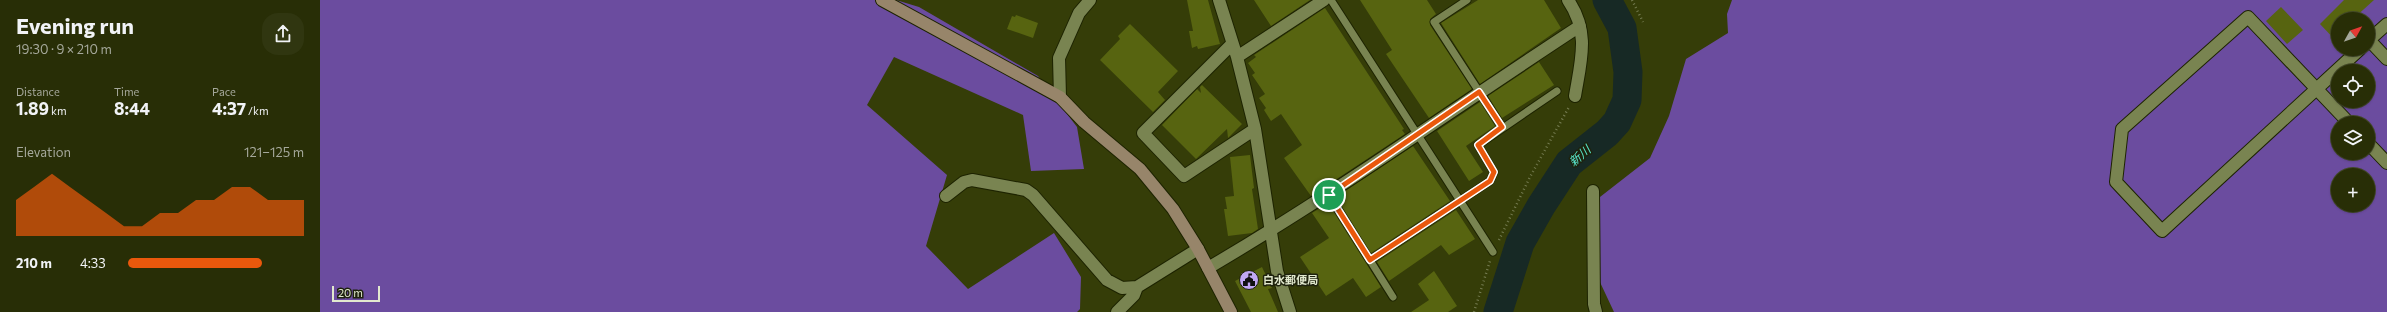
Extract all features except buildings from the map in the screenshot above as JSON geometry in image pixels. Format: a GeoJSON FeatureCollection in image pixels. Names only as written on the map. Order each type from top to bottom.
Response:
{"type":"FeatureCollection","features":[{"type":"Feature","properties":{"kind":"street"},"geometry":{"type":"LineString","coordinates":[[1060,97],[1059,58],[1079,13],[1090,0]]}},
{"type":"Feature","properties":{"kind":"street"},"geometry":{"type":"LineString","coordinates":[[1219,0],[1237,57],[1255,129],[1270,232],[1278,271],[1290,312]]}},
{"type":"Feature","properties":{"kind":"street"},"geometry":{"type":"LineString","coordinates":[[1237,57],[1324,0]]}},
{"type":"Feature","properties":{"kind":"street"},"geometry":{"type":"LineString","coordinates":[[1568,0],[1576,13],[1584,50],[1575,96]]}},
{"type":"Feature","properties":{"kind":"street"},"geometry":{"type":"LineString","coordinates":[[885,1],[1060,97],[1084,122],[1140,169],[1173,209],[1198,249],[1231,312]]}},
{"type":"Feature","properties":{"kind":"street"},"geometry":{"type":"LineString","coordinates":[[2342,116],[2317,90],[2248,17],[2122,129],[2116,182],[2162,231],[2317,90],[2353,56]]}},
{"type":"Feature","properties":{"kind":"street"},"geometry":{"type":"LineString","coordinates":[[2375,35],[2387,24]]}},
{"type":"Feature","properties":{"kind":"street"},"geometry":{"type":"LineString","coordinates":[[1208,268],[1270,232],[1329,195],[1479,92],[1580,26]]}},
{"type":"Feature","properties":{"kind":"street"},"geometry":{"type":"LineString","coordinates":[[1232,44],[1143,133],[1184,176],[1255,129]]}},
{"type":"Feature","properties":{"kind":"street"},"geometry":{"type":"LineString","coordinates":[[2375,46],[2387,59]]}},
{"type":"Feature","properties":{"kind":"street"},"geometry":{"type":"LineString","coordinates":[[2375,150],[2387,163]]}},
{"type":"Feature","properties":{"kind":"street"},"geometry":{"type":"LineString","coordinates":[[946,196],[964,182],[972,180],[1026,190],[1034,195],[1107,280],[1122,288],[1137,287],[1198,249]]}},
{"type":"Feature","properties":{"kind":"street"},"geometry":{"type":"LineString","coordinates":[[1593,191],[1594,304],[1596,312]]}},
{"type":"Feature","properties":{"kind":"street"},"geometry":{"type":"LineString","coordinates":[[1117,312],[1134,295],[1137,287]]}},
{"type":"Feature","properties":{"kind":"lane"},"geometry":{"type":"LineString","coordinates":[[1331,0],[1493,252]]}},
{"type":"Feature","properties":{"kind":"lane"},"geometry":{"type":"LineString","coordinates":[[1467,0],[1434,22],[1502,127]]}},
{"type":"Feature","properties":{"kind":"lane"},"geometry":{"type":"LineString","coordinates":[[1370,260],[1490,181],[1494,172],[1478,145],[1502,127],[1557,91]]}},
{"type":"Feature","properties":{"kind":"lane"},"geometry":{"type":"LineString","coordinates":[[1329,195],[1393,297]]}},
{"type":"Feature","properties":{"kind":"path"},"geometry":{"type":"LineString","coordinates":[[1632,0],[1643,22]]}},
{"type":"Feature","properties":{"kind":"path"},"geometry":{"type":"LineString","coordinates":[[1474,312],[1493,252],[1530,177],[1575,96]]}},
{"type":"Feature","properties":{"kind":"shaded area"},"geometry":{"type":"Polygon","coordinates":[[[320,0],[896,0],[919,7],[1038,76],[1077,127],[1084,169],[1031,171],[1023,115],[894,57],[867,105],[947,175],[926,246],[968,289],[1054,233],[1081,277],[1080,309],[1077,312],[320,312],[320,0]]]}},
{"type":"Feature","properties":{"kind":"shaded area"},"geometry":{"type":"Polygon","coordinates":[[[1732,0],[2387,0],[2387,312],[1614,312],[1591,263],[1591,204],[1650,158],[1669,116],[1686,59],[1728,33],[1727,14],[1732,0]]]}},
{"type":"Feature","properties":{"kind":"waterway","name":"新川"},"geometry":{"type":"LineString","coordinates":[[1498,312],[1520,243],[1541,206],[1569,163],[1607,133],[1617,122],[1627,100],[1628,72],[1622,28],[1607,0]]}},
{"type":"Feature","properties":{"kind":"place","name":"白水郵便局"},"geometry":{"type":"Point","coordinates":[1249,280]}},
{"type":"Feature","properties":{"kind":"route"},"geometry":{"type":"LineString","coordinates":[[1479,92],[1502,127],[1478,145],[1494,172],[1490,181],[1370,260],[1329,195],[1479,92]]}}]}
